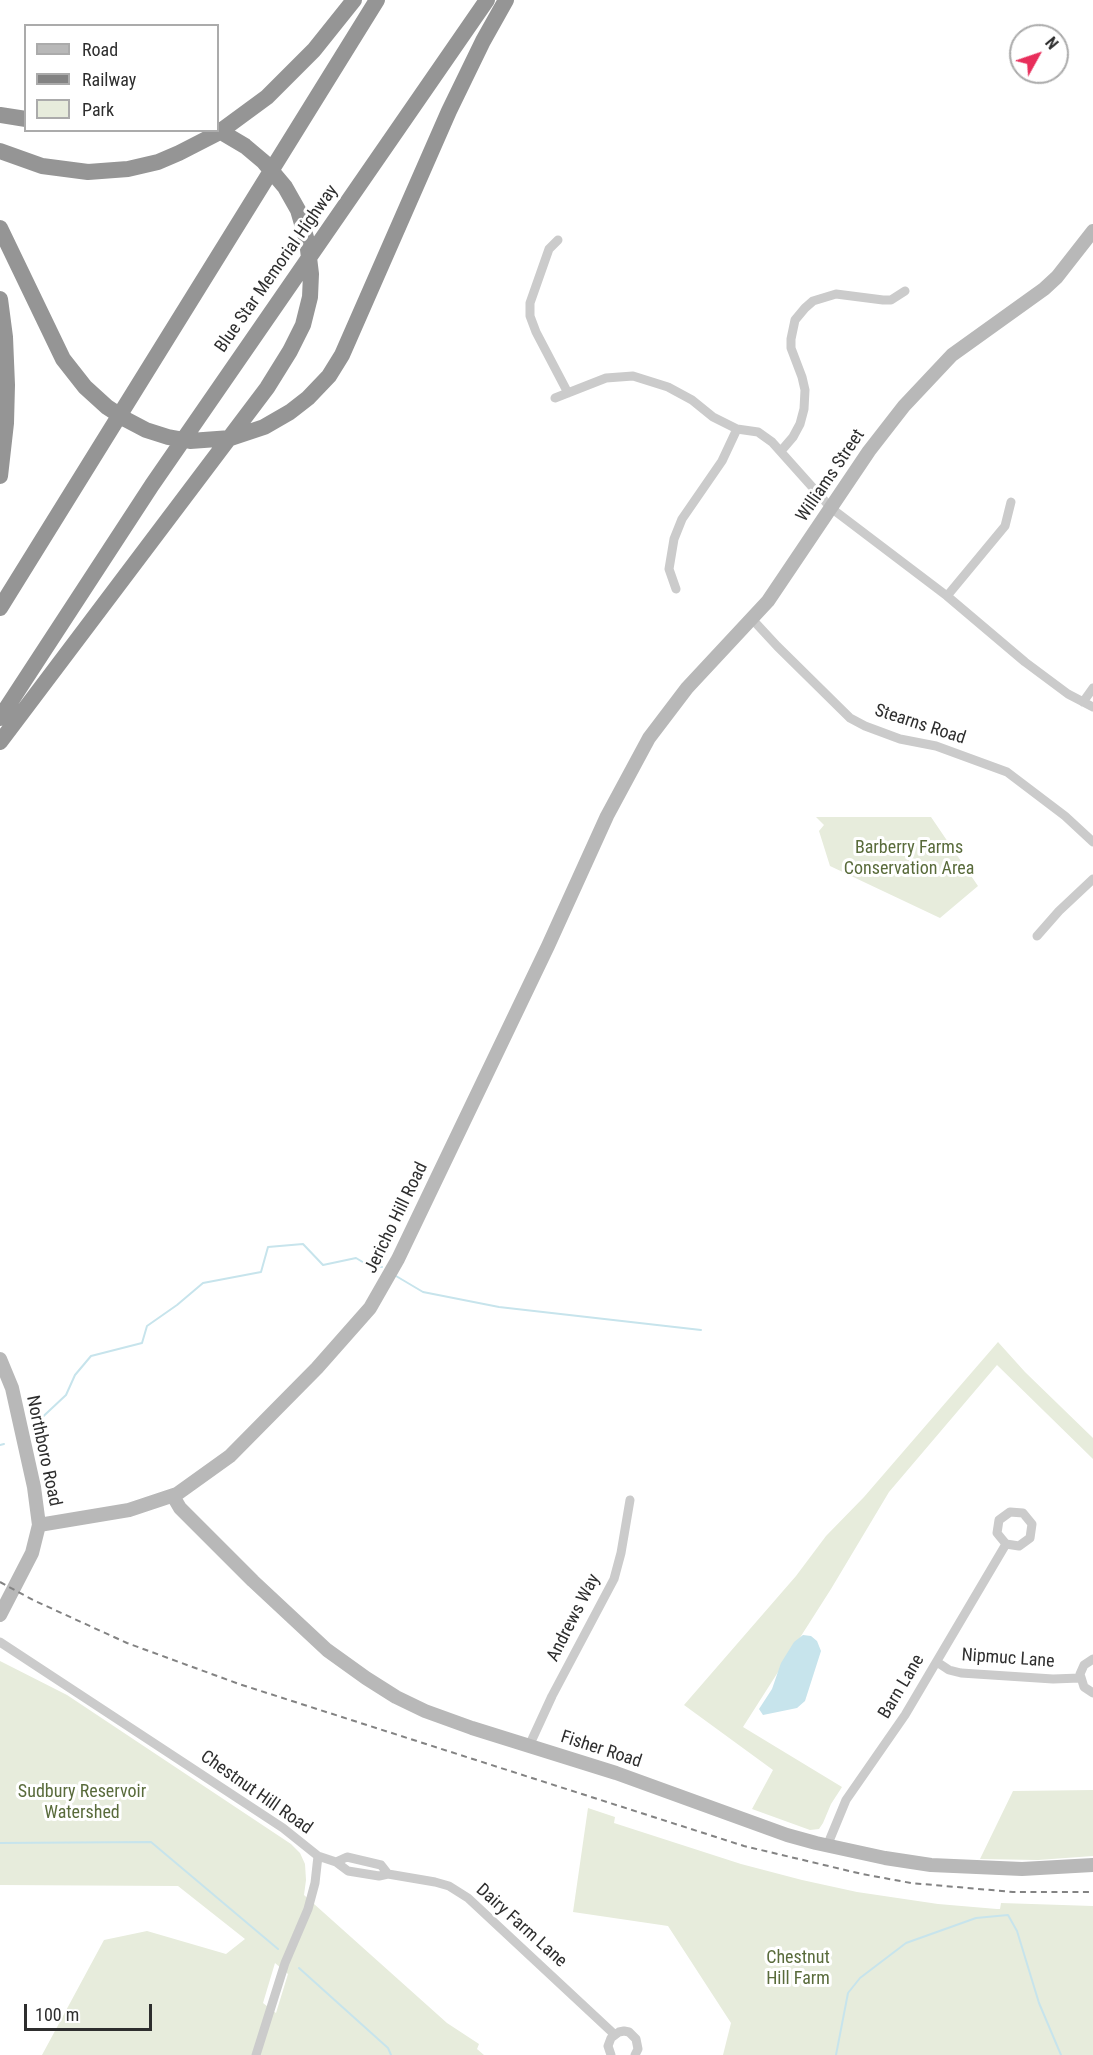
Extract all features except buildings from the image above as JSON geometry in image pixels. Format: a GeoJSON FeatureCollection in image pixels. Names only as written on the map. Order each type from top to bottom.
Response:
{"type":"FeatureCollection","features":[{"type":"Feature","properties":{"kind":"highway"},"geometry":{"type":"LineString","coordinates":[[0,151],[42,166],[88,172],[128,169],[158,162],[218,133],[267,97],[304,61],[354,0]]}},
{"type":"Feature","properties":{"kind":"highway"},"geometry":{"type":"LineString","coordinates":[[0,608],[377,0]]}},
{"type":"Feature","properties":{"kind":"highway","name":"Blue Star Memorial Highway"},"geometry":{"type":"LineString","coordinates":[[0,718],[169,460],[487,0]]}},
{"type":"Feature","properties":{"kind":"highway"},"geometry":{"type":"LineString","coordinates":[[0,228],[63,359],[85,387],[107,407],[133,424],[161,435],[189,441],[216,440],[244,435],[272,423],[313,393],[342,356],[449,111],[506,0]]}},
{"type":"Feature","properties":{"kind":"highway"},"geometry":{"type":"LineString","coordinates":[[0,115],[24,118]]}},
{"type":"Feature","properties":{"kind":"highway"},"geometry":{"type":"LineString","coordinates":[[0,742],[267,388],[294,343],[307,311],[311,282],[309,250],[302,219],[290,195],[269,168],[244,146],[219,131]]}},
{"type":"Feature","properties":{"kind":"highway"},"geometry":{"type":"LineString","coordinates":[[0,299],[5,337],[7,385],[6,423],[0,476]]}},
{"type":"Feature","properties":{"kind":"street","name":"Williams Street"},"geometry":{"type":"LineString","coordinates":[[631,771],[668,710],[782,583],[869,451],[904,406],[938,369],[968,343],[1044,289],[1057,277],[1093,231]]}},
{"type":"Feature","properties":{"kind":"street"},"geometry":{"type":"LineString","coordinates":[[558,240],[549,249],[530,303],[530,316],[568,393]]}},
{"type":"Feature","properties":{"kind":"street"},"geometry":{"type":"LineString","coordinates":[[781,451],[793,437],[804,409],[804,384],[791,348],[795,320],[813,301],[836,294],[891,300],[905,291]]}},
{"type":"Feature","properties":{"kind":"street"},"geometry":{"type":"LineString","coordinates":[[555,398],[606,378],[633,376],[650,380],[683,394],[713,417],[737,429],[758,432],[781,451],[831,508],[947,596],[1025,662],[1068,693],[1093,707]]}},
{"type":"Feature","properties":{"kind":"street"},"geometry":{"type":"LineString","coordinates":[[676,589],[669,569],[674,539],[682,519],[722,461],[737,429]]}},
{"type":"Feature","properties":{"kind":"street"},"geometry":{"type":"LineString","coordinates":[[947,596],[1005,526],[1011,502]]}},
{"type":"Feature","properties":{"kind":"street","name":"Stearns Road"},"geometry":{"type":"LineString","coordinates":[[752,619],[850,717],[865,726],[900,739],[936,746],[1007,772],[1065,816],[1093,842]]}},
{"type":"Feature","properties":{"kind":"street"},"geometry":{"type":"LineString","coordinates":[[1083,702],[1093,688]]}},
{"type":"Feature","properties":{"kind":"street","name":"Jericho Hill Road"},"geometry":{"type":"LineString","coordinates":[[39,1525],[129,1510],[173,1496],[216,1468],[272,1415],[369,1308],[383,1287],[543,957],[607,816],[631,771]]}},
{"type":"Feature","properties":{"kind":"street"},"geometry":{"type":"LineString","coordinates":[[1037,936],[1059,911],[1093,879]]}},
{"type":"Feature","properties":{"kind":"street","name":"Northboro Road"},"geometry":{"type":"LineString","coordinates":[[0,1359],[12,1388],[34,1487],[39,1525],[32,1553],[0,1615]]}},
{"type":"Feature","properties":{"kind":"street","name":"Fisher Road"},"geometry":{"type":"LineString","coordinates":[[173,1496],[180,1508],[327,1650],[366,1678],[425,1711],[471,1728],[616,1773],[788,1835],[827,1846],[931,1865],[1022,1869],[1093,1865]]}},
{"type":"Feature","properties":{"kind":"street","name":"Andrews Way"},"geometry":{"type":"LineString","coordinates":[[529,1746],[552,1696],[614,1579],[630,1500]]}},
{"type":"Feature","properties":{"kind":"street","name":"Barn Lane"},"geometry":{"type":"LineString","coordinates":[[827,1846],[846,1800],[905,1715],[1006,1544]]}},
{"type":"Feature","properties":{"kind":"street","name":"Chestnut Hill Road"},"geometry":{"type":"LineString","coordinates":[[0,1642],[283,1828],[318,1856],[315,1883],[308,1909],[285,1963],[256,2055]]}},
{"type":"Feature","properties":{"kind":"street","name":"Nipmuc Lane"},"geometry":{"type":"LineString","coordinates":[[1093,1659],[1084,1665],[1080,1678],[1084,1687],[1093,1693]]}},
{"type":"Feature","properties":{"kind":"street","name":"Nipmuc Lane"},"geometry":{"type":"LineString","coordinates":[[937,1662],[949,1670],[961,1673],[1059,1679],[1080,1678]]}},
{"type":"Feature","properties":{"kind":"street","name":"Dairy Farm Lane"},"geometry":{"type":"LineString","coordinates":[[318,1856],[336,1862],[348,1870],[379,1876],[388,1874],[449,1886],[468,1898],[614,2034],[624,2031],[633,2035],[638,2044],[635,2055]]}},
{"type":"Feature","properties":{"kind":"street"},"geometry":{"type":"LineString","coordinates":[[611,2055],[609,2042],[614,2034]]}},
{"type":"Feature","properties":{"kind":"green space","name":"Barberry Farms Conservation Area"},"geometry":{"type":"Polygon","coordinates":[[[816,817],[931,817],[978,886],[940,918],[830,866],[819,831],[824,825],[816,817]]]}},
{"type":"Feature","properties":{"kind":"green space"},"geometry":{"type":"Polygon","coordinates":[[[998,1342],[1025,1372],[1093,1438],[1093,1459],[997,1365],[889,1492],[831,1589],[743,1727],[842,1787],[823,1823],[819,1829],[810,1830],[752,1809],[773,1770],[684,1705],[796,1576],[826,1536],[864,1497],[998,1342]]]}},
{"type":"Feature","properties":{"kind":"green space","name":"Sudbury Reservoir Watershed"},"geometry":{"type":"Polygon","coordinates":[[[0,1661],[67,1695],[291,1844],[300,1853],[305,1864],[304,1895],[447,2023],[479,2044],[477,2049],[484,2055],[42,2055],[104,1940],[147,1931],[226,1954],[245,1939],[178,1886],[0,1885],[0,1661]],[[275,1963],[263,2003],[276,2013],[288,1974],[275,1963]]]}},
{"type":"Feature","properties":{"kind":"green space"},"geometry":{"type":"Polygon","coordinates":[[[1093,1790],[1093,1856],[1038,1860],[980,1859],[1013,1791],[1093,1790]]]}},
{"type":"Feature","properties":{"kind":"green space","name":"Chestnut Hill Farm"},"geometry":{"type":"Polygon","coordinates":[[[588,1808],[615,1817],[614,1823],[741,1864],[857,1892],[938,1904],[997,1909],[1000,1909],[1001,1903],[1093,1906],[1093,2055],[723,2055],[731,2023],[668,1926],[573,1912],[588,1808]]]}},
{"type":"Feature","properties":{"kind":"water"},"geometry":{"type":"Polygon","coordinates":[[[803,1635],[811,1636],[817,1641],[821,1651],[805,1701],[797,1708],[763,1715],[759,1709],[772,1689],[781,1663],[794,1642],[803,1635]]]}},
{"type":"Feature","properties":{"kind":"waterway"},"geometry":{"type":"LineString","coordinates":[[34,1425],[66,1395],[75,1375],[91,1356],[142,1343],[147,1326],[203,1283],[261,1272],[268,1247],[303,1244],[323,1265],[356,1258],[366,1264],[382,1267]]}},
{"type":"Feature","properties":{"kind":"waterway"},"geometry":{"type":"LineString","coordinates":[[396,1276],[423,1292],[499,1307],[701,1330]]}},
{"type":"Feature","properties":{"kind":"waterway"},"geometry":{"type":"LineString","coordinates":[[0,1445],[4,1444]]}},
{"type":"Feature","properties":{"kind":"waterway"},"geometry":{"type":"LineString","coordinates":[[0,1843],[151,1842],[278,1949]]}},
{"type":"Feature","properties":{"kind":"waterway"},"geometry":{"type":"LineString","coordinates":[[836,2055],[848,1993],[860,1978],[906,1943],[976,1918],[1008,1915],[1017,1931],[1039,2003],[1061,2055]]}},
{"type":"Feature","properties":{"kind":"waterway"},"geometry":{"type":"LineString","coordinates":[[299,1968],[388,2048],[391,2055]]}},
{"type":"Feature","properties":{"kind":"railway"},"geometry":{"type":"LineString","coordinates":[[0,1582],[33,1600],[127,1643],[239,1684],[744,1846],[862,1874],[911,1883],[1013,1892],[1093,1892]]}}]}
